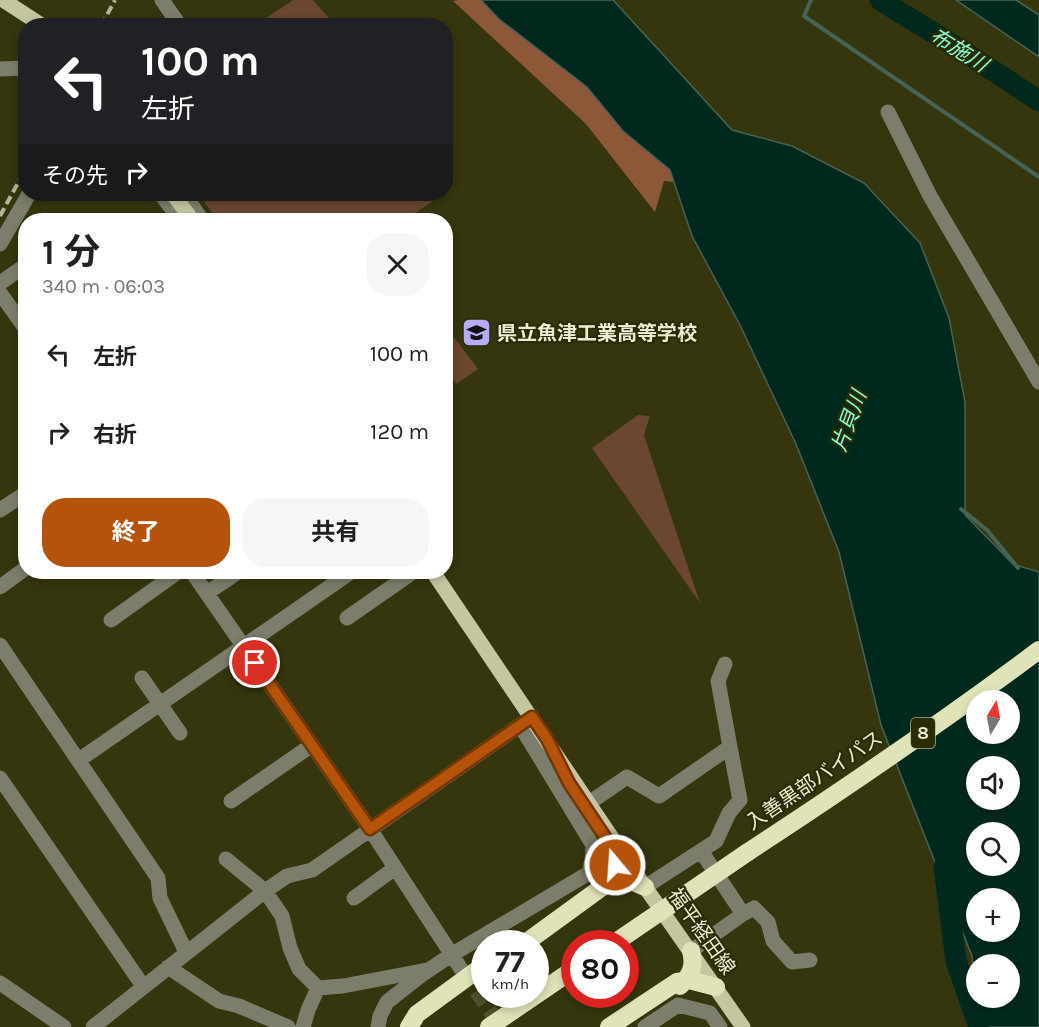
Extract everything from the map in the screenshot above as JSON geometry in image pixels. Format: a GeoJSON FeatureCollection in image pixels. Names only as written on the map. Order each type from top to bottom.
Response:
{"type":"FeatureCollection","features":[{"type":"Feature","properties":{"kind":"highway","name":"入善黒部バイパス"},"geometry":{"type":"LineString","coordinates":[[634,930],[806,815],[1039,650]]}},
{"type":"Feature","properties":{"kind":"highway"},"geometry":{"type":"LineString","coordinates":[[536,930],[621,874]]}},
{"type":"Feature","properties":{"kind":"highway"},"geometry":{"type":"LineString","coordinates":[[543,930],[621,874]]}},
{"type":"Feature","properties":{"kind":"highway"},"geometry":{"type":"LineString","coordinates":[[685,970],[710,987]]}},
{"type":"Feature","properties":{"kind":"highway"},"geometry":{"type":"LineString","coordinates":[[609,1027],[685,970]]}},
{"type":"Feature","properties":{"kind":"highway"},"geometry":{"type":"LineString","coordinates":[[618,1027],[685,970]]}},
{"type":"Feature","properties":{"kind":"highway"},"geometry":{"type":"LineString","coordinates":[[409,1027],[417,1014],[471,975]]}},
{"type":"Feature","properties":{"kind":"highway"},"geometry":{"type":"LineString","coordinates":[[415,1027],[418,1021],[433,1008],[471,981]]}},
{"type":"Feature","properties":{"kind":"highway"},"geometry":{"type":"LineString","coordinates":[[475,1027],[503,1008]]}},
{"type":"Feature","properties":{"kind":"highway"},"geometry":{"type":"LineString","coordinates":[[489,1027],[515,1008]]}},
{"type":"Feature","properties":{"kind":"highway"},"geometry":{"type":"LineString","coordinates":[[501,1027],[527,1008]]}},
{"type":"Feature","properties":{"kind":"main road"},"geometry":{"type":"LineString","coordinates":[[3,0],[31,18]]}},
{"type":"Feature","properties":{"kind":"main road","name":"福平経田線"},"geometry":{"type":"LineString","coordinates":[[437,579],[526,721],[547,739],[589,803],[621,874]]}},
{"type":"Feature","properties":{"kind":"main road","name":"福平経田線"},"geometry":{"type":"LineString","coordinates":[[547,739],[569,783],[621,874],[685,970],[710,987],[743,1027]]}},
{"type":"Feature","properties":{"kind":"main road","name":"福平経田線"},"geometry":{"type":"LineString","coordinates":[[710,987],[738,1027]]}},
{"type":"Feature","properties":{"kind":"street"},"geometry":{"type":"LineString","coordinates":[[162,0],[174,18]]}},
{"type":"Feature","properties":{"kind":"street"},"geometry":{"type":"LineString","coordinates":[[15,14],[20,18]]}},
{"type":"Feature","properties":{"kind":"street"},"geometry":{"type":"LineString","coordinates":[[0,69],[18,68]]}},
{"type":"Feature","properties":{"kind":"street"},"geometry":{"type":"LineString","coordinates":[[888,112],[930,196],[1039,382]]}},
{"type":"Feature","properties":{"kind":"street"},"geometry":{"type":"LineString","coordinates":[[0,244],[18,214]]}},
{"type":"Feature","properties":{"kind":"street"},"geometry":{"type":"LineString","coordinates":[[0,283],[18,271]]}},
{"type":"Feature","properties":{"kind":"street"},"geometry":{"type":"LineString","coordinates":[[0,293],[18,318]]}},
{"type":"Feature","properties":{"kind":"street"},"geometry":{"type":"LineString","coordinates":[[0,510],[18,502]]}},
{"type":"Feature","properties":{"kind":"street"},"geometry":{"type":"LineString","coordinates":[[0,587],[18,574]]}},
{"type":"Feature","properties":{"kind":"street"},"geometry":{"type":"LineString","coordinates":[[111,620],[168,579]]}},
{"type":"Feature","properties":{"kind":"street"},"geometry":{"type":"LineString","coordinates":[[197,579],[370,829],[464,972]]}},
{"type":"Feature","properties":{"kind":"street"},"geometry":{"type":"LineString","coordinates":[[207,593],[228,579]]}},
{"type":"Feature","properties":{"kind":"street"},"geometry":{"type":"LineString","coordinates":[[78,760],[341,579]]}},
{"type":"Feature","properties":{"kind":"street"},"geometry":{"type":"LineString","coordinates":[[346,618],[403,579]]}},
{"type":"Feature","properties":{"kind":"street"},"geometry":{"type":"LineString","coordinates":[[0,645],[158,878],[160,898],[186,952]]}},
{"type":"Feature","properties":{"kind":"street"},"geometry":{"type":"LineString","coordinates":[[621,874],[701,851],[716,841],[729,813],[740,800],[718,681],[725,664]]}},
{"type":"Feature","properties":{"kind":"street"},"geometry":{"type":"LineString","coordinates":[[142,678],[180,733]]}},
{"type":"Feature","properties":{"kind":"street"},"geometry":{"type":"LineString","coordinates":[[93,1027],[265,891],[287,876],[312,870],[526,721],[593,844],[589,873],[429,970],[387,1002],[380,1016],[378,1027]]}},
{"type":"Feature","properties":{"kind":"street"},"geometry":{"type":"LineString","coordinates":[[231,801],[312,745]]}},
{"type":"Feature","properties":{"kind":"street"},"geometry":{"type":"LineString","coordinates":[[589,803],[627,777],[659,796],[730,747]]}},
{"type":"Feature","properties":{"kind":"street"},"geometry":{"type":"LineString","coordinates":[[0,778],[143,986]]}},
{"type":"Feature","properties":{"kind":"street"},"geometry":{"type":"LineString","coordinates":[[701,851],[743,914]]}},
{"type":"Feature","properties":{"kind":"street"},"geometry":{"type":"LineString","coordinates":[[226,859],[265,891],[282,916],[290,948],[299,969],[318,988],[343,986],[429,970]]}},
{"type":"Feature","properties":{"kind":"street"},"geometry":{"type":"LineString","coordinates":[[354,898],[395,868]]}},
{"type":"Feature","properties":{"kind":"street"},"geometry":{"type":"LineString","coordinates":[[685,970],[743,914],[754,908],[768,922],[773,941],[792,962],[810,960]]}},
{"type":"Feature","properties":{"kind":"street"},"geometry":{"type":"LineString","coordinates":[[168,967],[219,1001],[247,1009],[288,1027]]}},
{"type":"Feature","properties":{"kind":"street"},"geometry":{"type":"LineString","coordinates":[[0,983],[64,1027]]}},
{"type":"Feature","properties":{"kind":"street"},"geometry":{"type":"LineString","coordinates":[[303,1027],[318,988]]}},
{"type":"Feature","properties":{"kind":"street"},"geometry":{"type":"LineString","coordinates":[[645,1027],[678,1005],[710,1013],[720,1027]]}},
{"type":"Feature","properties":{"kind":"shaded area"},"geometry":{"type":"Polygon","coordinates":[[[293,0],[313,0],[329,18],[266,18],[293,0]]]}},
{"type":"Feature","properties":{"kind":"shaded area"},"geometry":{"type":"Polygon","coordinates":[[[541,0],[695,184],[664,181],[655,212],[586,124],[453,1],[541,0]]]}},
{"type":"Feature","properties":{"kind":"shaded area"},"geometry":{"type":"Polygon","coordinates":[[[204,201],[433,201],[415,213],[212,213],[204,201]]]}},
{"type":"Feature","properties":{"kind":"shaded area"},"geometry":{"type":"Polygon","coordinates":[[[453,336],[478,369],[456,384],[453,379],[453,336]]]}},
{"type":"Feature","properties":{"kind":"shaded area"},"geometry":{"type":"Polygon","coordinates":[[[638,415],[650,416],[644,435],[700,603],[592,448],[638,415]]]}},
{"type":"Feature","properties":{"kind":"water"},"geometry":{"type":"Polygon","coordinates":[[[481,0],[613,0],[732,130],[792,146],[864,183],[920,243],[949,318],[965,402],[965,515],[1013,564],[1039,572],[1039,1027],[979,1027],[977,1008],[1020,1008],[1020,954],[971,954],[966,942],[1020,942],[1020,888],[966,888],[966,941],[881,725],[839,552],[796,444],[740,325],[692,236],[670,170],[623,131],[587,87],[499,19],[481,0]]]}},
{"type":"Feature","properties":{"kind":"water"},"geometry":{"type":"Polygon","coordinates":[[[956,0],[1016,0],[1039,15],[1039,57],[956,0]]]}},
{"type":"Feature","properties":{"kind":"waterway"},"geometry":{"type":"LineString","coordinates":[[811,0],[804,16],[1039,177]]}},
{"type":"Feature","properties":{"kind":"waterway","name":"布施川"},"geometry":{"type":"LineString","coordinates":[[880,0],[1039,101]]}},
{"type":"Feature","properties":{"kind":"waterway"},"geometry":{"type":"LineString","coordinates":[[961,509],[987,530],[1018,568]]}},
{"type":"Feature","properties":{"kind":"waterway","name":"片貝川"},"geometry":{"type":"LineString","coordinates":[[944,867],[956,961],[979,1027]]}},
{"type":"Feature","properties":{"kind":"tunnel"},"geometry":{"type":"LineString","coordinates":[[463,972],[501,1027]]}},
{"type":"Feature","properties":{"kind":"railway"},"geometry":{"type":"LineString","coordinates":[[105,18],[115,0]]}},
{"type":"Feature","properties":{"kind":"railway"},"geometry":{"type":"LineString","coordinates":[[0,216],[18,183]]}},
{"type":"Feature","properties":{"kind":"place","name":"県立魚津工業高等学校"},"geometry":{"type":"Point","coordinates":[476,333]}},
{"type":"Feature","properties":{"kind":"route"},"geometry":{"type":"LineString","coordinates":[[255,663],[370,829],[532,717],[547,739],[569,783],[615,852],[615,865]]}}]}
